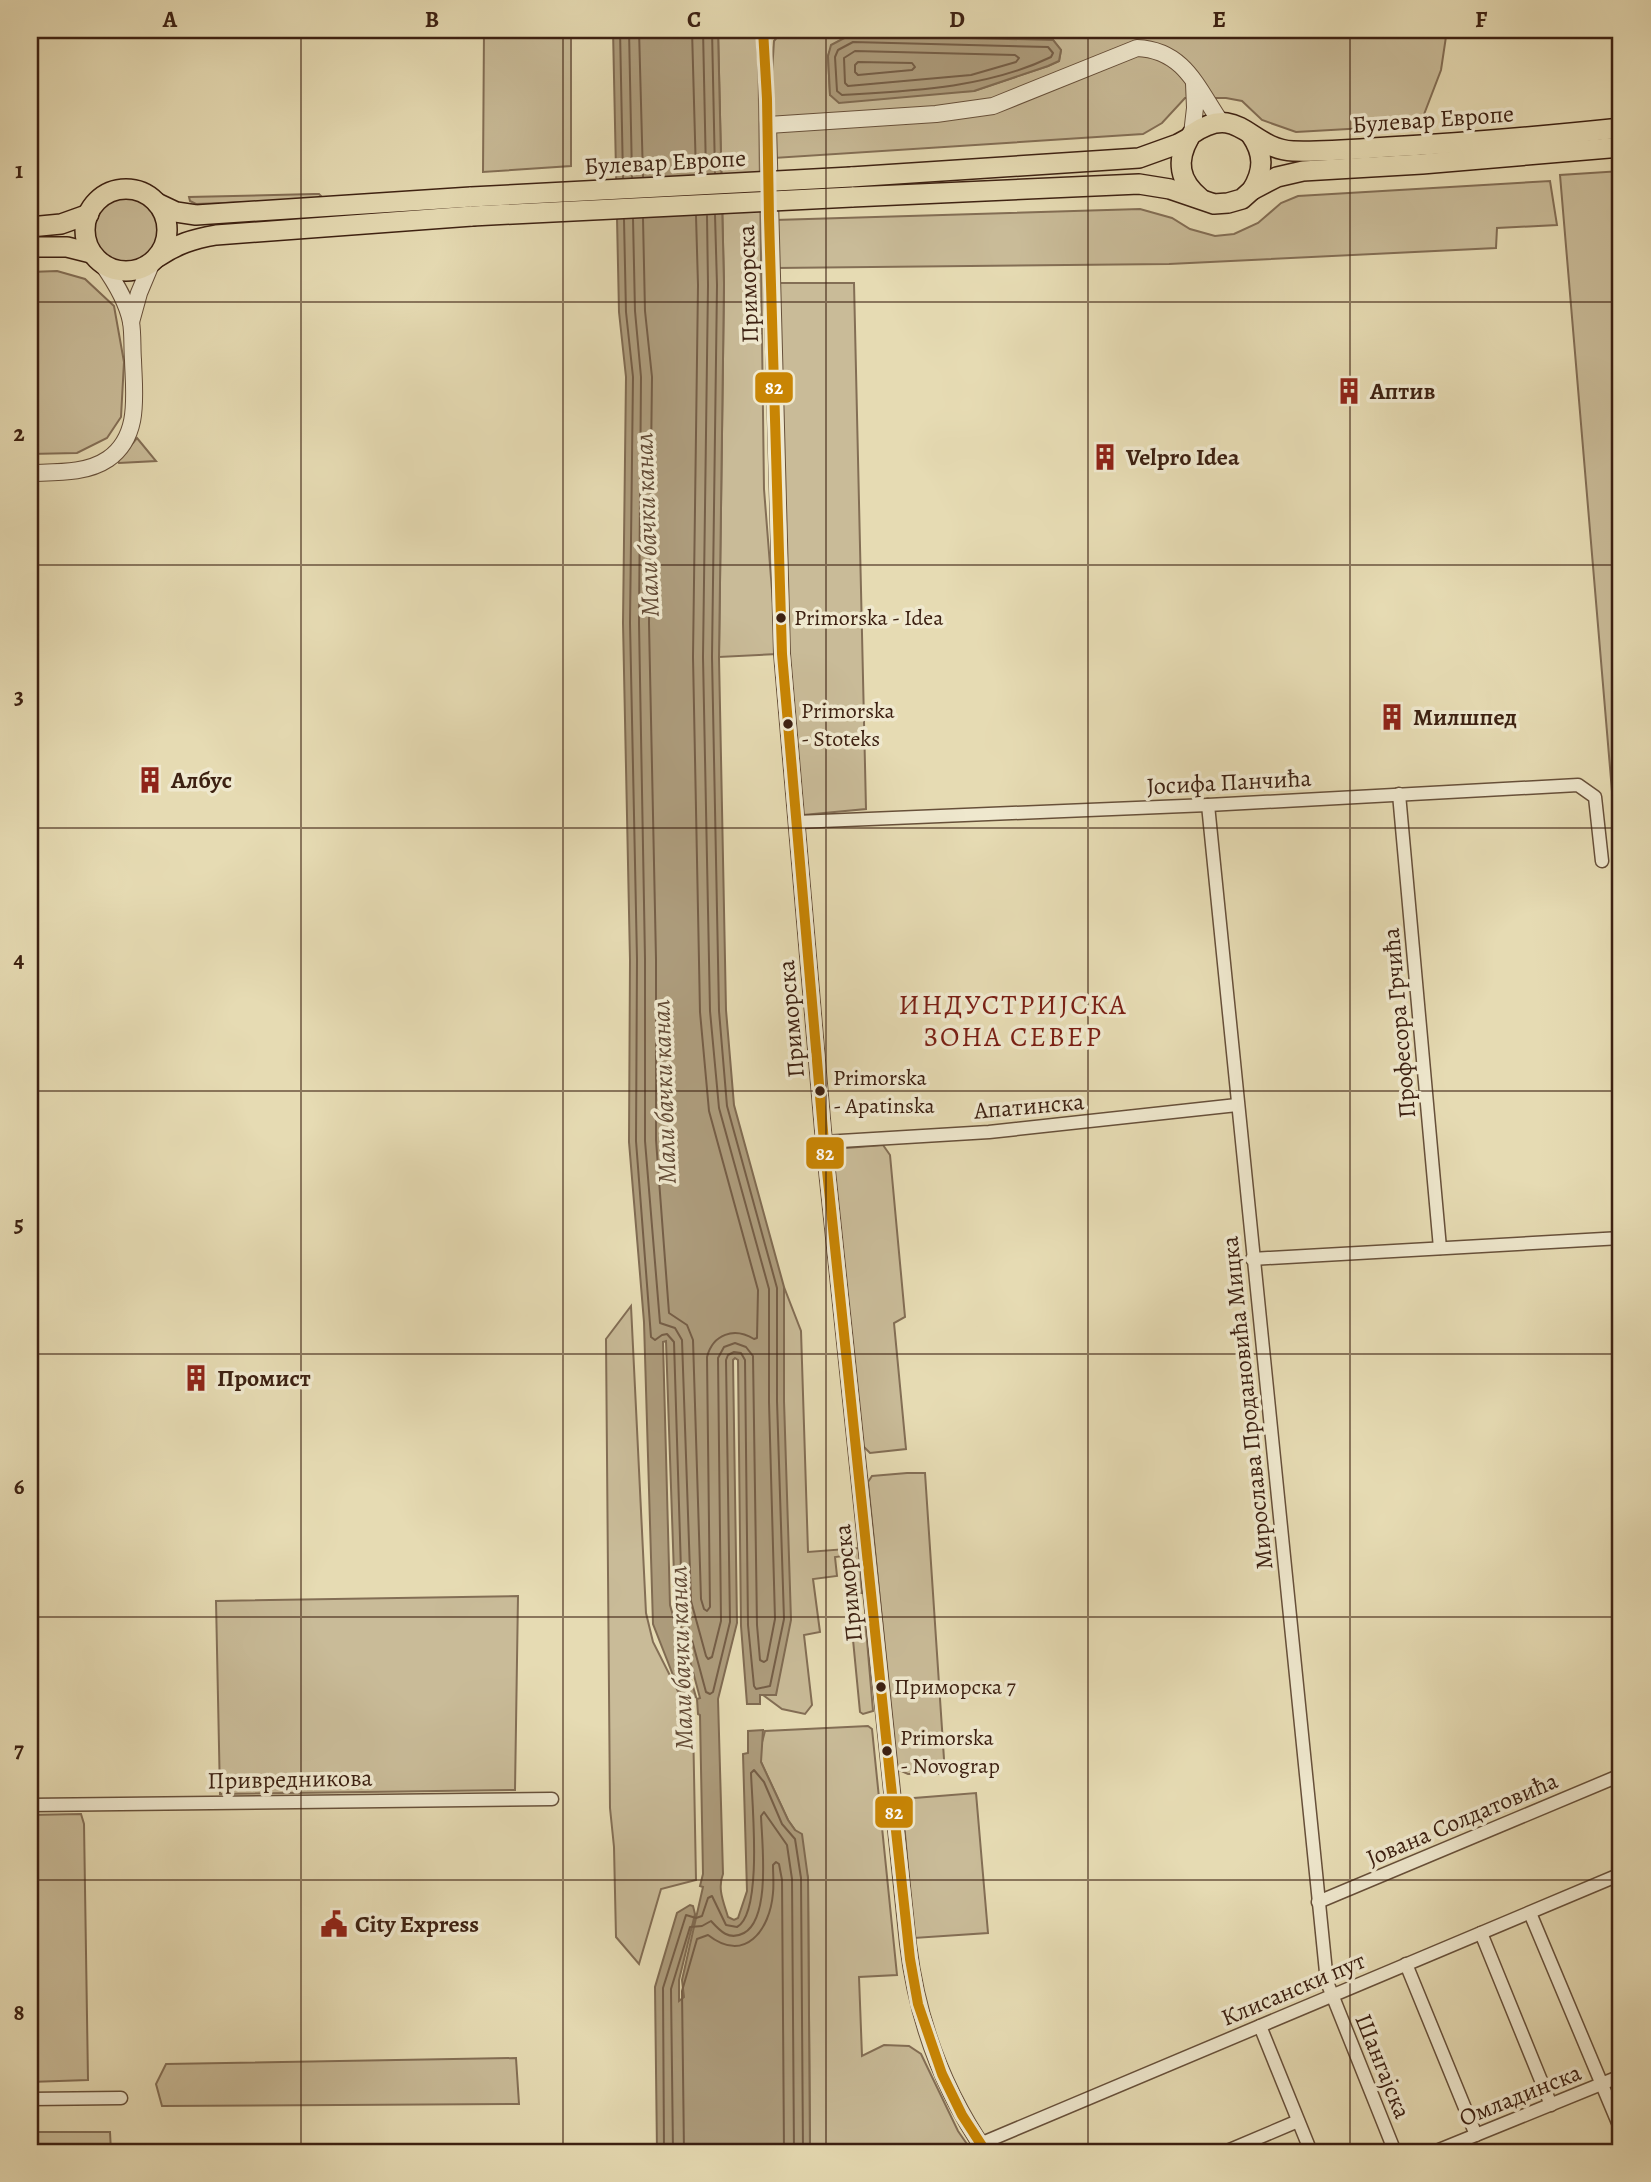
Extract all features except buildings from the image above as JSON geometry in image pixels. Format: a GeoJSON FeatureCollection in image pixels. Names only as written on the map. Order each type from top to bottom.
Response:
{"type":"FeatureCollection","features":[{"type":"Feature","properties":{"kind":"main road","name":"Булевар Европе"},"geometry":{"type":"LineString","coordinates":[[30,247],[67,247],[126,271],[140,269],[188,240],[216,235],[471,207],[851,177],[1139,158],[1168,148],[1201,127],[1220,121],[1240,127],[1276,149],[1304,151],[1423,145],[1621,128]]}},
{"type":"Feature","properties":{"kind":"main road"},"geometry":{"type":"LineString","coordinates":[[1251,135],[1258,145],[1262,168],[1252,190]]}},
{"type":"Feature","properties":{"kind":"main road"},"geometry":{"type":"LineString","coordinates":[[1190,136],[1182,150],[1180,164],[1186,184],[1201,199]]}},
{"type":"Feature","properties":{"kind":"main road","name":"Булевар Европе"},"geometry":{"type":"LineString","coordinates":[[30,227],[61,224],[89,214],[96,203],[107,194],[120,190],[146,194],[176,212],[196,215],[852,197],[1139,184],[1170,188],[1214,204],[1242,199],[1252,190],[1277,177],[1303,170],[1422,164],[1621,147]]}},
{"type":"Feature","properties":{"kind":"main road"},"geometry":{"type":"LineString","coordinates":[[155,260],[164,247],[167,223],[157,203]]}},
{"type":"Feature","properties":{"kind":"main road"},"geometry":{"type":"LineString","coordinates":[[89,214],[86,233],[97,259]]}},
{"type":"Feature","properties":{"kind":"street","name":"Приморска"},"geometry":{"type":"LineString","coordinates":[[763,30],[768,125],[782,654],[824,1142],[912,1972],[918,2004],[938,2065],[962,2115],[983,2148]]}},
{"type":"Feature","properties":{"kind":"street"},"geometry":{"type":"LineString","coordinates":[[768,125],[936,114],[993,106],[1137,48],[1168,54],[1180,64],[1220,121]]}},
{"type":"Feature","properties":{"kind":"street"},"geometry":{"type":"LineString","coordinates":[[1190,136],[1195,108],[1194,83]]}},
{"type":"Feature","properties":{"kind":"street"},"geometry":{"type":"LineString","coordinates":[[30,473],[81,470],[96,466],[111,457],[124,442],[131,428],[134,408],[131,322],[122,294],[97,259]]}},
{"type":"Feature","properties":{"kind":"street"},"geometry":{"type":"LineString","coordinates":[[131,322],[139,293],[155,260]]}},
{"type":"Feature","properties":{"kind":"street","name":"Јосифа Панчића"},"geometry":{"type":"LineString","coordinates":[[797,822],[1208,805],[1578,785],[1595,797],[1602,861]]}},
{"type":"Feature","properties":{"kind":"street","name":"Професора Грчића"},"geometry":{"type":"LineString","coordinates":[[1399,794],[1440,1248]]}},
{"type":"Feature","properties":{"kind":"street","name":"Мирослава Продановића Мицка"},"geometry":{"type":"LineString","coordinates":[[1208,805],[1318,1902],[1327,1982],[1332,1996]]}},
{"type":"Feature","properties":{"kind":"street","name":"Апатинска"},"geometry":{"type":"LineString","coordinates":[[824,1142],[989,1132],[1237,1105]]}},
{"type":"Feature","properties":{"kind":"street"},"geometry":{"type":"LineString","coordinates":[[1252,1259],[1621,1238]]}},
{"type":"Feature","properties":{"kind":"street","name":"Јована Солдатовића"},"geometry":{"type":"LineString","coordinates":[[1318,1902],[1621,1775]]}},
{"type":"Feature","properties":{"kind":"street","name":"Привредникова"},"geometry":{"type":"LineString","coordinates":[[30,1805],[552,1799]]}},
{"type":"Feature","properties":{"kind":"street","name":"Клисански пут"},"geometry":{"type":"LineString","coordinates":[[983,2148],[1260,2026],[1621,1874]]}},
{"type":"Feature","properties":{"kind":"street"},"geometry":{"type":"LineString","coordinates":[[1530,1913],[1621,2130]]}},
{"type":"Feature","properties":{"kind":"street"},"geometry":{"type":"LineString","coordinates":[[1481,1933],[1552,2105]]}},
{"type":"Feature","properties":{"kind":"street"},"geometry":{"type":"LineString","coordinates":[[1406,1964],[1476,2135]]}},
{"type":"Feature","properties":{"kind":"street","name":"Шангајска"},"geometry":{"type":"LineString","coordinates":[[1332,1996],[1395,2152]]}},
{"type":"Feature","properties":{"kind":"street"},"geometry":{"type":"LineString","coordinates":[[1260,2026],[1311,2152]]}},
{"type":"Feature","properties":{"kind":"street","name":"Омладинска"},"geometry":{"type":"LineString","coordinates":[[1434,2152],[1621,2076]]}},
{"type":"Feature","properties":{"kind":"street"},"geometry":{"type":"LineString","coordinates":[[30,2099],[121,2098]]}},
{"type":"Feature","properties":{"kind":"street"},"geometry":{"type":"LineString","coordinates":[[1225,2152],[1298,2121]]}},
{"type":"Feature","properties":{"kind":"shaded area"},"geometry":{"type":"Polygon","coordinates":[[[484,30],[571,30],[571,166],[483,172],[484,30]]]}},
{"type":"Feature","properties":{"kind":"shaded area"},"geometry":{"type":"Polygon","coordinates":[[[718,30],[758,30],[764,489],[777,654],[719,657],[724,284],[718,30]]]}},
{"type":"Feature","properties":{"kind":"shaded area"},"geometry":{"type":"Polygon","coordinates":[[[783,30],[1447,30],[1441,70],[1423,117],[1401,126],[1296,132],[1262,120],[1242,101],[1226,98],[1185,98],[1162,123],[1143,134],[774,158],[774,41],[783,30]],[[850,35],[832,45],[828,56],[830,95],[974,91],[1059,61],[1061,50],[1053,40],[850,35]]]}},
{"type":"Feature","properties":{"kind":"shaded area"},"geometry":{"type":"Polygon","coordinates":[[[1621,171],[1621,898],[1560,175],[1621,171]]]}},
{"type":"Feature","properties":{"kind":"shaded area"},"geometry":{"type":"Polygon","coordinates":[[[1550,181],[1557,225],[1497,228],[1496,248],[1169,264],[776,268],[775,220],[1140,209],[1172,218],[1190,229],[1215,236],[1234,234],[1258,223],[1281,203],[1298,196],[1550,181]]]}},
{"type":"Feature","properties":{"kind":"shaded area"},"geometry":{"type":"Polygon","coordinates":[[[319,194],[324,199],[196,204],[190,201],[189,197],[319,194]]]}},
{"type":"Feature","properties":{"kind":"shaded area"},"geometry":{"type":"Polygon","coordinates":[[[126,198],[139,201],[149,208],[156,218],[159,231],[156,244],[149,254],[139,261],[126,264],[113,261],[103,254],[96,244],[93,231],[96,218],[103,208],[113,201],[126,198]]]}},
{"type":"Feature","properties":{"kind":"shaded area"},"geometry":{"type":"Polygon","coordinates":[[[57,271],[85,279],[114,306],[124,362],[121,417],[107,438],[77,453],[30,454],[30,272],[57,271]]]}},
{"type":"Feature","properties":{"kind":"shaded area"},"geometry":{"type":"Polygon","coordinates":[[[779,283],[854,283],[866,809],[803,815],[789,658],[779,283]]]}},
{"type":"Feature","properties":{"kind":"shaded area"},"geometry":{"type":"Polygon","coordinates":[[[137,438],[156,461],[119,463],[118,461],[137,438]]]}},
{"type":"Feature","properties":{"kind":"shaded area"},"geometry":{"type":"Polygon","coordinates":[[[883,1145],[890,1155],[905,1317],[894,1323],[906,1449],[870,1453],[863,1446],[833,1168],[834,1149],[883,1145]]]}},
{"type":"Feature","properties":{"kind":"shaded area"},"geometry":{"type":"Polygon","coordinates":[[[784,1287],[801,1331],[808,1552],[859,1548],[862,1593],[850,1593],[847,1589],[843,1556],[835,1557],[837,1576],[813,1579],[820,1632],[804,1635],[812,1705],[805,1714],[782,1709],[763,1695],[776,1695],[784,1401],[784,1287]]]}},
{"type":"Feature","properties":{"kind":"shaded area"},"geometry":{"type":"Polygon","coordinates":[[[631,1306],[646,1613],[653,1642],[693,1721],[696,1880],[661,1889],[639,1964],[616,1937],[614,1847],[610,1808],[606,1339],[631,1306]]]}},
{"type":"Feature","properties":{"kind":"shaded area"},"geometry":{"type":"Polygon","coordinates":[[[925,1473],[945,1774],[908,1774],[897,1769],[868,1482],[872,1476],[925,1473]]]}},
{"type":"Feature","properties":{"kind":"shaded area"},"geometry":{"type":"Polygon","coordinates":[[[518,1596],[515,1790],[220,1794],[216,1601],[518,1596]]]}},
{"type":"Feature","properties":{"kind":"shaded area"},"geometry":{"type":"Polygon","coordinates":[[[860,1614],[865,1617],[873,1711],[863,1714],[860,1712],[851,1619],[853,1615],[860,1614]]]}},
{"type":"Feature","properties":{"kind":"shaded area"},"geometry":{"type":"Polygon","coordinates":[[[868,1726],[872,1729],[897,1975],[859,1977],[862,2056],[884,2045],[909,2046],[921,2054],[958,2131],[969,2147],[961,2152],[810,2152],[808,1878],[795,1830],[761,1762],[760,1750],[765,1731],[868,1726]]]}},
{"type":"Feature","properties":{"kind":"shaded area"},"geometry":{"type":"Polygon","coordinates":[[[976,1793],[988,1933],[914,1938],[902,1799],[976,1793]]]}},
{"type":"Feature","properties":{"kind":"shaded area"},"geometry":{"type":"Polygon","coordinates":[[[81,1814],[84,1824],[88,2080],[30,2082],[30,1815],[81,1814]]]}},
{"type":"Feature","properties":{"kind":"shaded area"},"geometry":{"type":"Polygon","coordinates":[[[516,2058],[519,2104],[162,2106],[156,2084],[166,2064],[516,2058]]]}},
{"type":"Feature","properties":{"kind":"shaded area"},"geometry":{"type":"Polygon","coordinates":[[[30,2132],[110,2132],[111,2152],[30,2152],[30,2132]]]}},
{"type":"Feature","properties":{"kind":"water","name":"Мали бачки канал"},"geometry":{"type":"Polygon","coordinates":[[[613,30],[718,30],[724,284],[719,657],[726,1010],[734,1105],[784,1287],[784,1401],[791,1620],[776,1695],[760,1695],[760,1704],[747,1704],[741,1626],[738,1360],[735,1358],[737,1623],[718,1699],[723,1874],[721,1891],[728,1917],[734,1920],[738,1918],[747,1891],[743,1754],[748,1753],[748,1731],[763,1730],[761,1762],[788,1820],[795,1830],[802,1834],[808,1878],[810,2152],[657,2152],[655,1987],[677,1913],[690,1905],[693,1906],[695,1914],[679,1980],[679,2001],[684,1997],[682,1980],[703,1887],[700,1886],[703,1874],[700,1715],[697,1699],[700,1698],[675,1604],[666,1341],[663,1342],[670,1605],[696,1697],[682,1698],[653,1624],[644,1322],[629,1142],[630,960],[623,623],[626,377],[619,312],[613,30]]]}},
{"type":"Feature","properties":{"kind":"water"},"geometry":{"type":"Polygon","coordinates":[[[850,35],[1053,40],[1061,50],[1059,61],[974,91],[839,103],[830,95],[828,56],[831,45],[850,35]]]}},
{"type":"Feature","properties":{"kind":"transit line","name":"82"},"geometry":{"type":"LineString","coordinates":[[763,30],[782,654],[824,1142],[891,1785],[910,1959],[918,2004],[942,2074],[962,2115],[986,2152]]}},
{"type":"Feature","properties":{"kind":"place","name":"Аптив"},"geometry":{"type":"Point","coordinates":[1349,391]}},
{"type":"Feature","properties":{"kind":"place","name":"Velpro Idea"},"geometry":{"type":"Point","coordinates":[1105,457]}},
{"type":"Feature","properties":{"kind":"place","name":"Primorska - Idea"},"geometry":{"type":"Point","coordinates":[781,618]}},
{"type":"Feature","properties":{"kind":"place","name":"Милшпед"},"geometry":{"type":"Point","coordinates":[1392,717]}},
{"type":"Feature","properties":{"kind":"place","name":"Primorska - Stoteks"},"geometry":{"type":"Point","coordinates":[788,724]}},
{"type":"Feature","properties":{"kind":"place","name":"Албус"},"geometry":{"type":"Point","coordinates":[150,780]}},
{"type":"Feature","properties":{"kind":"place","name":"Primorska - Apatinska"},"geometry":{"type":"Point","coordinates":[820,1091]}},
{"type":"Feature","properties":{"kind":"place","name":"Промист"},"geometry":{"type":"Point","coordinates":[196,1378]}},
{"type":"Feature","properties":{"kind":"place","name":"Приморска 7"},"geometry":{"type":"Point","coordinates":[881,1687]}},
{"type":"Feature","properties":{"kind":"place","name":"Primorska - Novograp"},"geometry":{"type":"Point","coordinates":[887,1751]}},
{"type":"Feature","properties":{"kind":"place","name":"City Express"},"geometry":{"type":"Point","coordinates":[334,1924]}},
{"type":"Feature","properties":{"kind":"district","name":"ИНДУСТРИЈСКА ЗОНА СЕВЕР"},"geometry":{"type":"Point","coordinates":[1013,1021]}}]}
